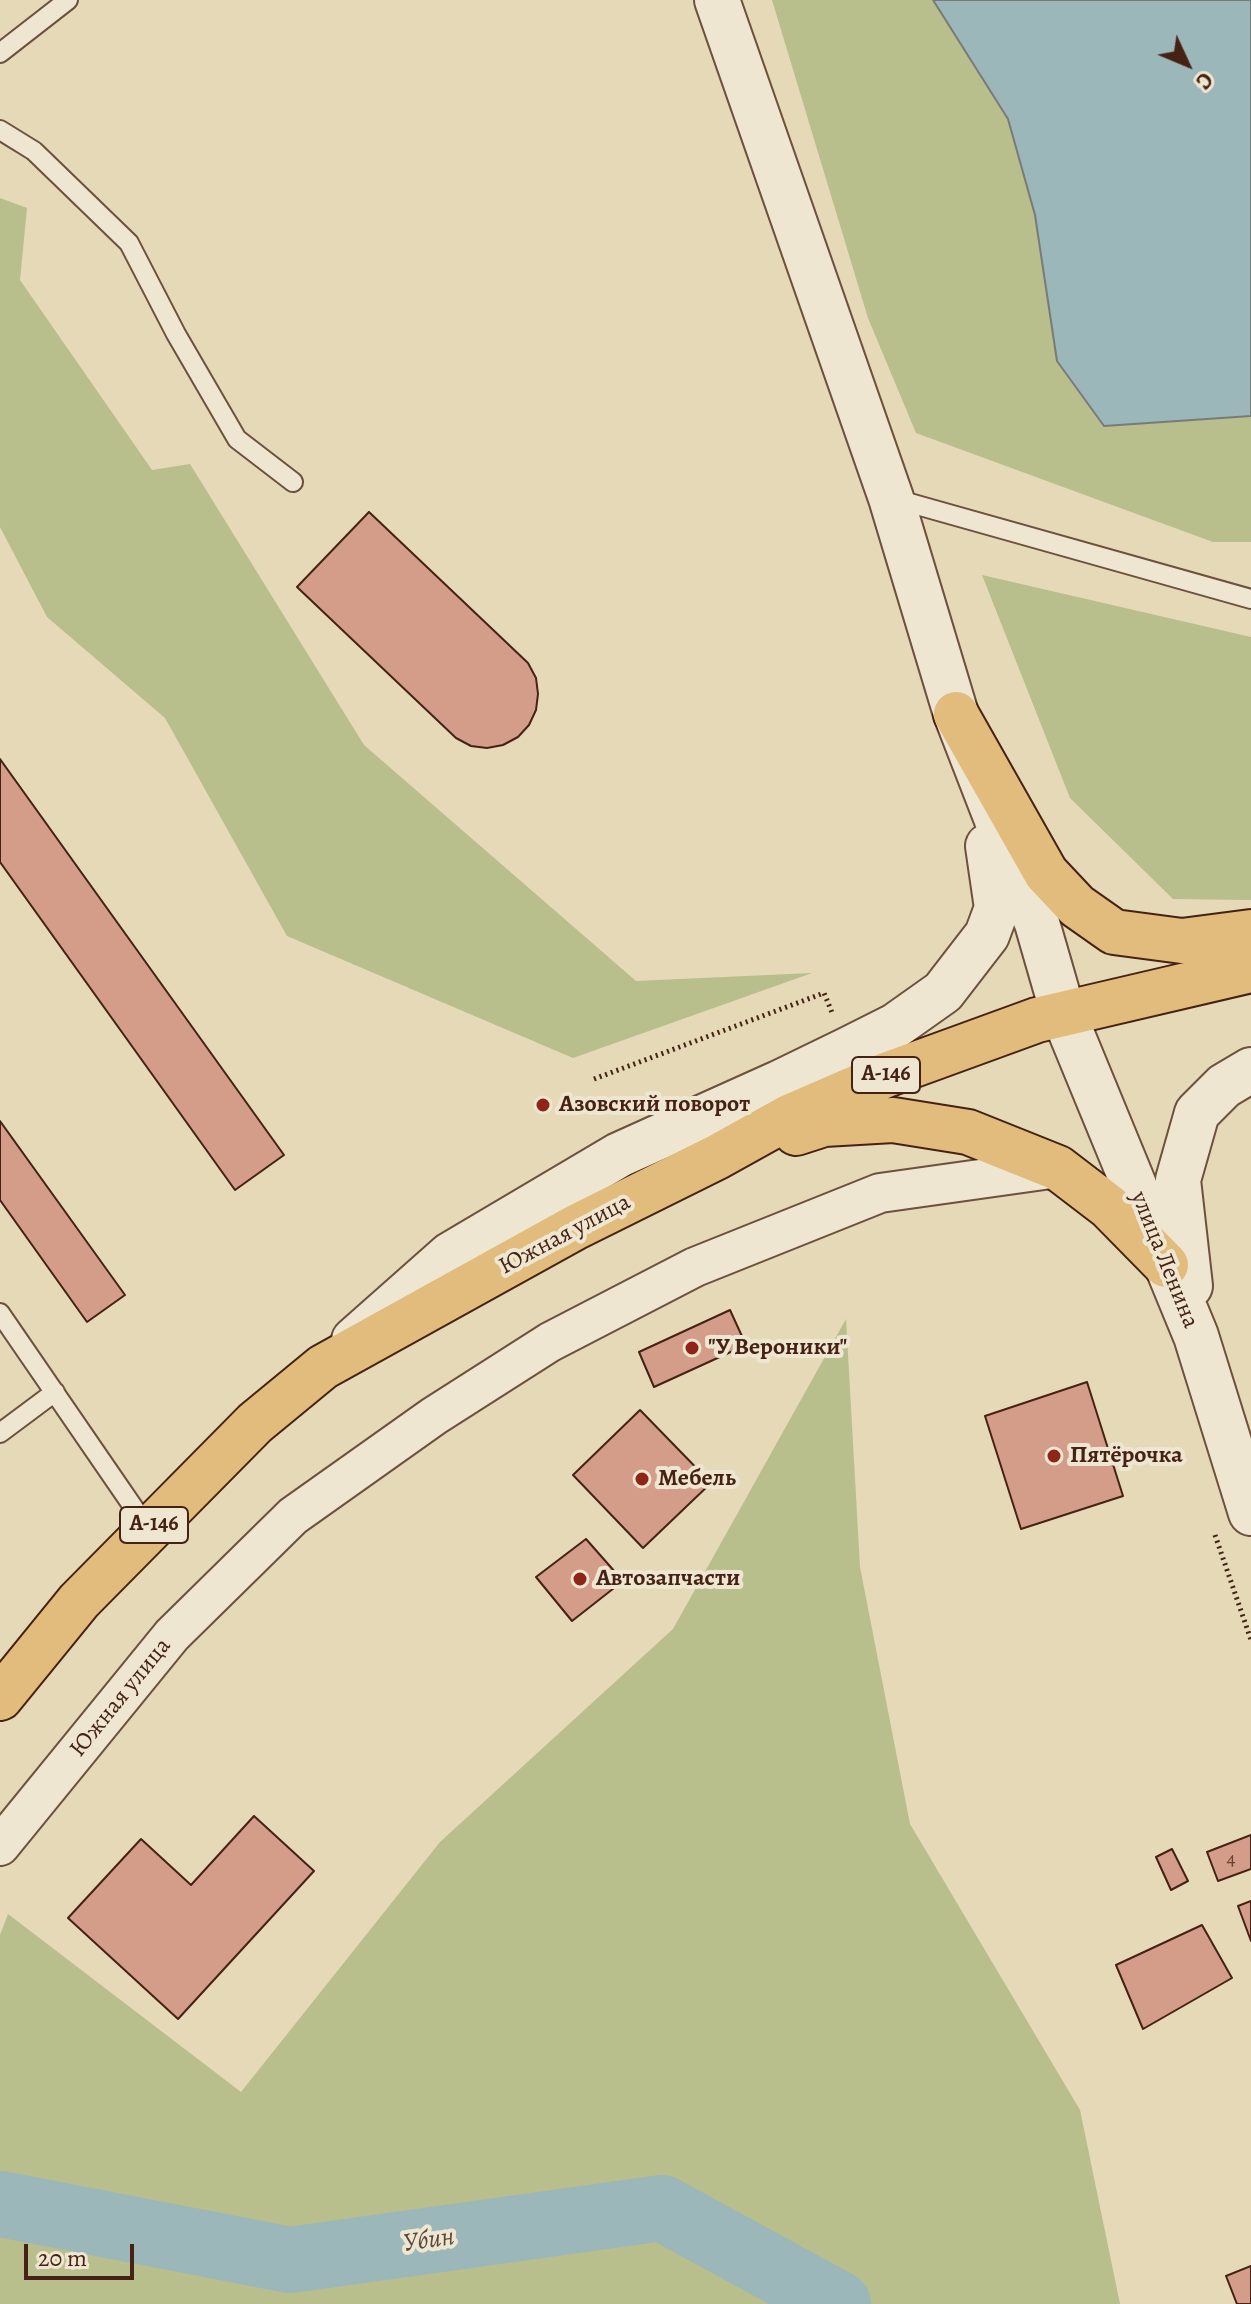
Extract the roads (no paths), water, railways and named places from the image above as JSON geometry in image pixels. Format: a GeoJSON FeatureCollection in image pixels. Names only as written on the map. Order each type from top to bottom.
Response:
{"type":"FeatureCollection","features":[{"type":"Feature","properties":{"kind":"highway"},"geometry":{"type":"LineString","coordinates":[[956,714],[1046,873],[1077,906],[1114,932],[1182,941],[1251,932]]}},
{"type":"Feature","properties":{"kind":"highway","name":"Южная улица"},"geometry":{"type":"LineString","coordinates":[[0,1698],[79,1601],[255,1423],[323,1367],[576,1227],[717,1157],[789,1117],[886,1075],[1037,1020],[1251,970]]}},
{"type":"Feature","properties":{"kind":"highway"},"geometry":{"type":"LineString","coordinates":[[717,1157],[824,1124],[893,1120],[968,1132],[1058,1168],[1109,1207],[1166,1265]]}},
{"type":"Feature","properties":{"kind":"street"},"geometry":{"type":"LineString","coordinates":[[323,1367],[450,1255],[619,1155],[779,1083],[895,1026],[943,992],[987,935],[997,908],[973,760],[956,714],[891,498],[717,0]]}},
{"type":"Feature","properties":{"kind":"street","name":"улица Ленина"},"geometry":{"type":"LineString","coordinates":[[973,760],[1037,923],[1063,1013],[1196,1336],[1251,1513]]}},
{"type":"Feature","properties":{"kind":"street"},"geometry":{"type":"LineString","coordinates":[[1196,1336],[1178,1180],[1197,1113],[1224,1086],[1251,1070]]}},
{"type":"Feature","properties":{"kind":"street","name":"Южная улица"},"geometry":{"type":"LineString","coordinates":[[0,1846],[172,1635],[293,1516],[459,1400],[550,1342],[695,1267],[880,1193],[1058,1168]]}},
{"type":"Feature","properties":{"kind":"lane"},"geometry":{"type":"LineString","coordinates":[[0,53],[68,0]]}},
{"type":"Feature","properties":{"kind":"lane"},"geometry":{"type":"LineString","coordinates":[[0,130],[34,151],[129,243],[176,334],[237,439],[293,482]]}},
{"type":"Feature","properties":{"kind":"lane"},"geometry":{"type":"LineString","coordinates":[[891,498],[1251,599]]}},
{"type":"Feature","properties":{"kind":"lane"},"geometry":{"type":"LineString","coordinates":[[0,1313],[149,1530]]}},
{"type":"Feature","properties":{"kind":"lane"},"geometry":{"type":"LineString","coordinates":[[0,1433],[55,1392]]}},
{"type":"Feature","properties":{"kind":"water"},"geometry":{"type":"Polygon","coordinates":[[[933,0],[1251,0],[1251,416],[1104,426],[1057,361],[1035,215],[1008,119],[933,0]]]}},
{"type":"Feature","properties":{"kind":"waterway","name":"Убин"},"geometry":{"type":"LineString","coordinates":[[0,2204],[290,2260],[662,2208],[838,2304]]}},
{"type":"Feature","properties":{"kind":"place","name":"Азовский поворот"},"geometry":{"type":"Point","coordinates":[543,1105]}},
{"type":"Feature","properties":{"kind":"place","name":"\"У Вероники\""},"geometry":{"type":"Point","coordinates":[692,1348]}},
{"type":"Feature","properties":{"kind":"place","name":"Пятёрочка"},"geometry":{"type":"Point","coordinates":[1054,1456]}},
{"type":"Feature","properties":{"kind":"place","name":"Мебель"},"geometry":{"type":"Point","coordinates":[642,1479]}},
{"type":"Feature","properties":{"kind":"place","name":"Автозапчасти"},"geometry":{"type":"Point","coordinates":[580,1579]}}]}
